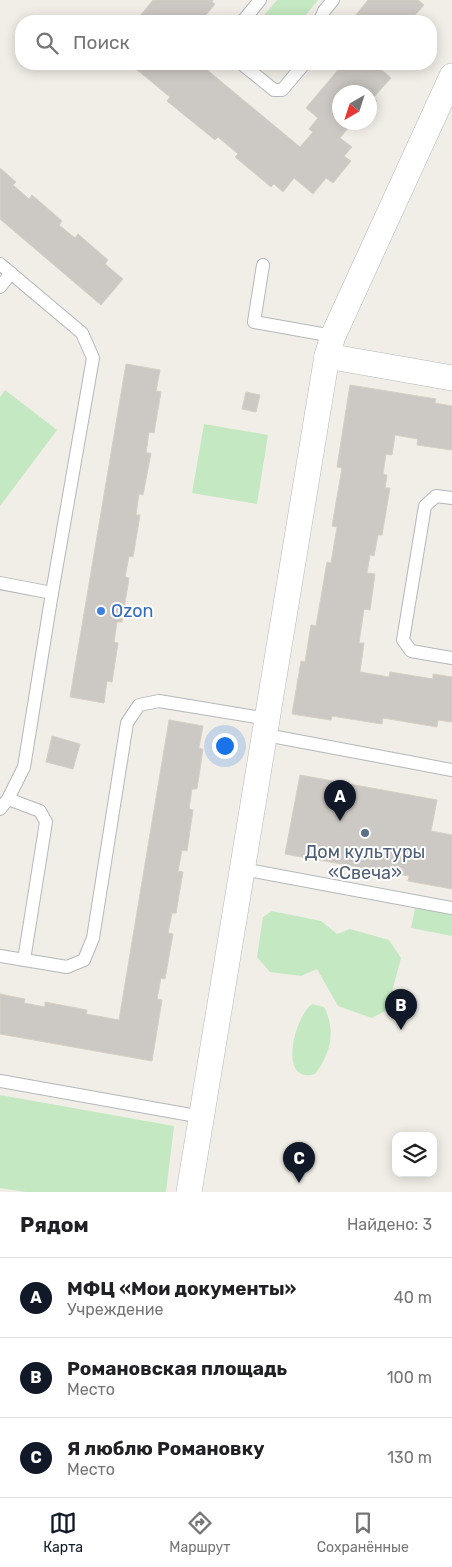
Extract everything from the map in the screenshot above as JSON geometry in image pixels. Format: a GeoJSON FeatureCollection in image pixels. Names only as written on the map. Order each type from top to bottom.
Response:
{"type":"FeatureCollection","features":[{"type":"Feature","properties":{"kind":"street"},"geometry":{"type":"LineString","coordinates":[[189,1192],[330,346],[452,76]]}},
{"type":"Feature","properties":{"kind":"street"},"geometry":{"type":"LineString","coordinates":[[330,346],[452,378]]}},
{"type":"Feature","properties":{"kind":"lane"},"geometry":{"type":"LineString","coordinates":[[248,15],[260,0]]}},
{"type":"Feature","properties":{"kind":"lane"},"geometry":{"type":"LineString","coordinates":[[322,15],[333,0]]}},
{"type":"Feature","properties":{"kind":"lane"},"geometry":{"type":"LineString","coordinates":[[249,70],[274,90],[282,90],[299,70]]}},
{"type":"Feature","properties":{"kind":"lane"},"geometry":{"type":"LineString","coordinates":[[0,264],[82,333],[93,358],[24,767],[4,804],[40,811],[46,822],[24,960]]}},
{"type":"Feature","properties":{"kind":"lane"},"geometry":{"type":"LineString","coordinates":[[263,265],[254,322],[330,346]]}},
{"type":"Feature","properties":{"kind":"lane"},"geometry":{"type":"LineString","coordinates":[[0,286],[11,273]]}},
{"type":"Feature","properties":{"kind":"lane"},"geometry":{"type":"LineString","coordinates":[[452,498],[436,496],[425,506],[403,640],[412,651],[452,658]]}},
{"type":"Feature","properties":{"kind":"lane"},"geometry":{"type":"LineString","coordinates":[[0,583],[52,593]]}},
{"type":"Feature","properties":{"kind":"lane"},"geometry":{"type":"LineString","coordinates":[[0,956],[67,968],[84,960],[93,938],[127,722],[139,705],[160,701],[452,770]]}},
{"type":"Feature","properties":{"kind":"lane"},"geometry":{"type":"LineString","coordinates":[[243,869],[452,908]]}},
{"type":"Feature","properties":{"kind":"lane"},"geometry":{"type":"LineString","coordinates":[[0,1081],[202,1117]]}},
{"type":"Feature","properties":{"kind":"green space"},"geometry":{"type":"Polygon","coordinates":[[[277,0],[318,0],[306,15],[264,15],[277,0]]]}},
{"type":"Feature","properties":{"kind":"green space"},"geometry":{"type":"Polygon","coordinates":[[[5,390],[57,430],[0,506],[0,397],[5,390]]]}},
{"type":"Feature","properties":{"kind":"green space"},"geometry":{"type":"Polygon","coordinates":[[[204,424],[268,435],[257,504],[192,493],[204,424]]]}},
{"type":"Feature","properties":{"kind":"green space"},"geometry":{"type":"Polygon","coordinates":[[[415,908],[452,915],[452,936],[411,928],[415,908]]]}},
{"type":"Feature","properties":{"kind":"green space"},"geometry":{"type":"Polygon","coordinates":[[[272,911],[321,921],[337,934],[350,929],[389,940],[401,958],[387,1010],[372,1018],[338,1006],[317,969],[301,976],[270,972],[257,957],[263,917],[272,911]]]}},
{"type":"Feature","properties":{"kind":"green space"},"geometry":{"type":"Polygon","coordinates":[[[312,1004],[324,1007],[328,1015],[331,1033],[330,1041],[325,1058],[315,1074],[303,1075],[296,1070],[292,1049],[299,1023],[312,1004]]]}},
{"type":"Feature","properties":{"kind":"green space"},"geometry":{"type":"Polygon","coordinates":[[[0,1095],[174,1126],[166,1192],[26,1192],[0,1188],[0,1095]]]}},
{"type":"Feature","properties":{"kind":"building"},"geometry":{"type":"Polygon","coordinates":[[[153,0],[213,0],[212,2],[215,4],[206,15],[141,15],[153,0]]]}},
{"type":"Feature","properties":{"kind":"building"},"geometry":{"type":"Polygon","coordinates":[[[368,0],[418,0],[424,5],[415,15],[356,15],[368,0]]]}},
{"type":"Feature","properties":{"kind":"building"},"geometry":{"type":"Polygon","coordinates":[[[137,70],[207,70],[300,147],[313,132],[309,129],[318,118],[306,108],[338,70],[382,70],[391,78],[377,94],[377,85],[332,85],[332,130],[346,130],[340,138],[352,147],[344,156],[351,161],[333,183],[326,178],[313,194],[294,178],[283,192],[274,184],[271,187],[235,157],[238,154],[218,137],[215,140],[167,101],[170,97],[137,70]]]}},
{"type":"Feature","properties":{"kind":"building"},"geometry":{"type":"Polygon","coordinates":[[[0,168],[16,182],[13,185],[29,199],[32,195],[62,221],[59,225],[75,238],[78,234],[108,260],[105,264],[123,279],[101,305],[0,219],[0,168]]]}},
{"type":"Feature","properties":{"kind":"building"},"geometry":{"type":"Polygon","coordinates":[[[126,364],[160,370],[156,391],[161,392],[154,433],[149,432],[146,453],[151,453],[143,495],[139,494],[136,515],[140,515],[133,557],[129,556],[125,577],[129,578],[122,622],[117,622],[114,642],[118,643],[112,682],[107,681],[104,703],[70,697],[126,364]]]}},
{"type":"Feature","properties":{"kind":"building"},"geometry":{"type":"Polygon","coordinates":[[[350,385],[436,399],[435,403],[452,406],[452,450],[417,445],[418,439],[395,435],[392,455],[386,454],[383,474],[387,475],[385,488],[390,488],[382,535],[378,535],[374,556],[370,555],[367,573],[375,574],[370,610],[364,609],[359,643],[364,643],[360,672],[389,677],[390,672],[433,679],[433,674],[452,677],[452,722],[438,720],[437,727],[383,718],[382,724],[332,716],[331,720],[292,714],[301,661],[305,662],[311,625],[316,626],[327,562],[331,563],[337,527],[332,526],[342,468],[337,467],[350,385]]]}},
{"type":"Feature","properties":{"kind":"building"},"geometry":{"type":"Polygon","coordinates":[[[246,392],[260,395],[256,412],[242,409],[246,392]]]}},
{"type":"Feature","properties":{"kind":"building"},"geometry":{"type":"Polygon","coordinates":[[[169,720],[203,726],[199,748],[203,749],[197,789],[192,789],[189,809],[193,810],[187,851],[182,850],[178,871],[183,872],[176,913],[172,913],[168,933],[173,934],[165,979],[161,978],[157,999],[162,1000],[152,1061],[0,1034],[0,994],[25,999],[24,1003],[45,1007],[45,1002],[87,1010],[86,1014],[119,1020],[169,720]]]}},
{"type":"Feature","properties":{"kind":"building"},"geometry":{"type":"Polygon","coordinates":[[[52,736],[80,744],[73,769],[46,762],[52,736]]]}},
{"type":"Feature","properties":{"kind":"building","name":"Дом культуры «Свеча»"},"geometry":{"type":"Polygon","coordinates":[[[300,775],[437,800],[431,831],[452,835],[452,889],[408,881],[409,876],[285,854],[300,775]]]}},
{"type":"Feature","properties":{"kind":"place","name":"Ozon"},"geometry":{"type":"Point","coordinates":[101,611]}},
{"type":"Feature","properties":{"kind":"place","name":"МФЦ «Мои документы»"},"geometry":{"type":"Point","coordinates":[340,821]}},
{"type":"Feature","properties":{"kind":"place","name":"Дом культуры «Свеча»"},"geometry":{"type":"Point","coordinates":[365,833]}},
{"type":"Feature","properties":{"kind":"place","name":"Романовская площадь"},"geometry":{"type":"Point","coordinates":[401,1030]}},
{"type":"Feature","properties":{"kind":"place","name":"Я люблю Романовку"},"geometry":{"type":"Point","coordinates":[299,1183]}}]}
